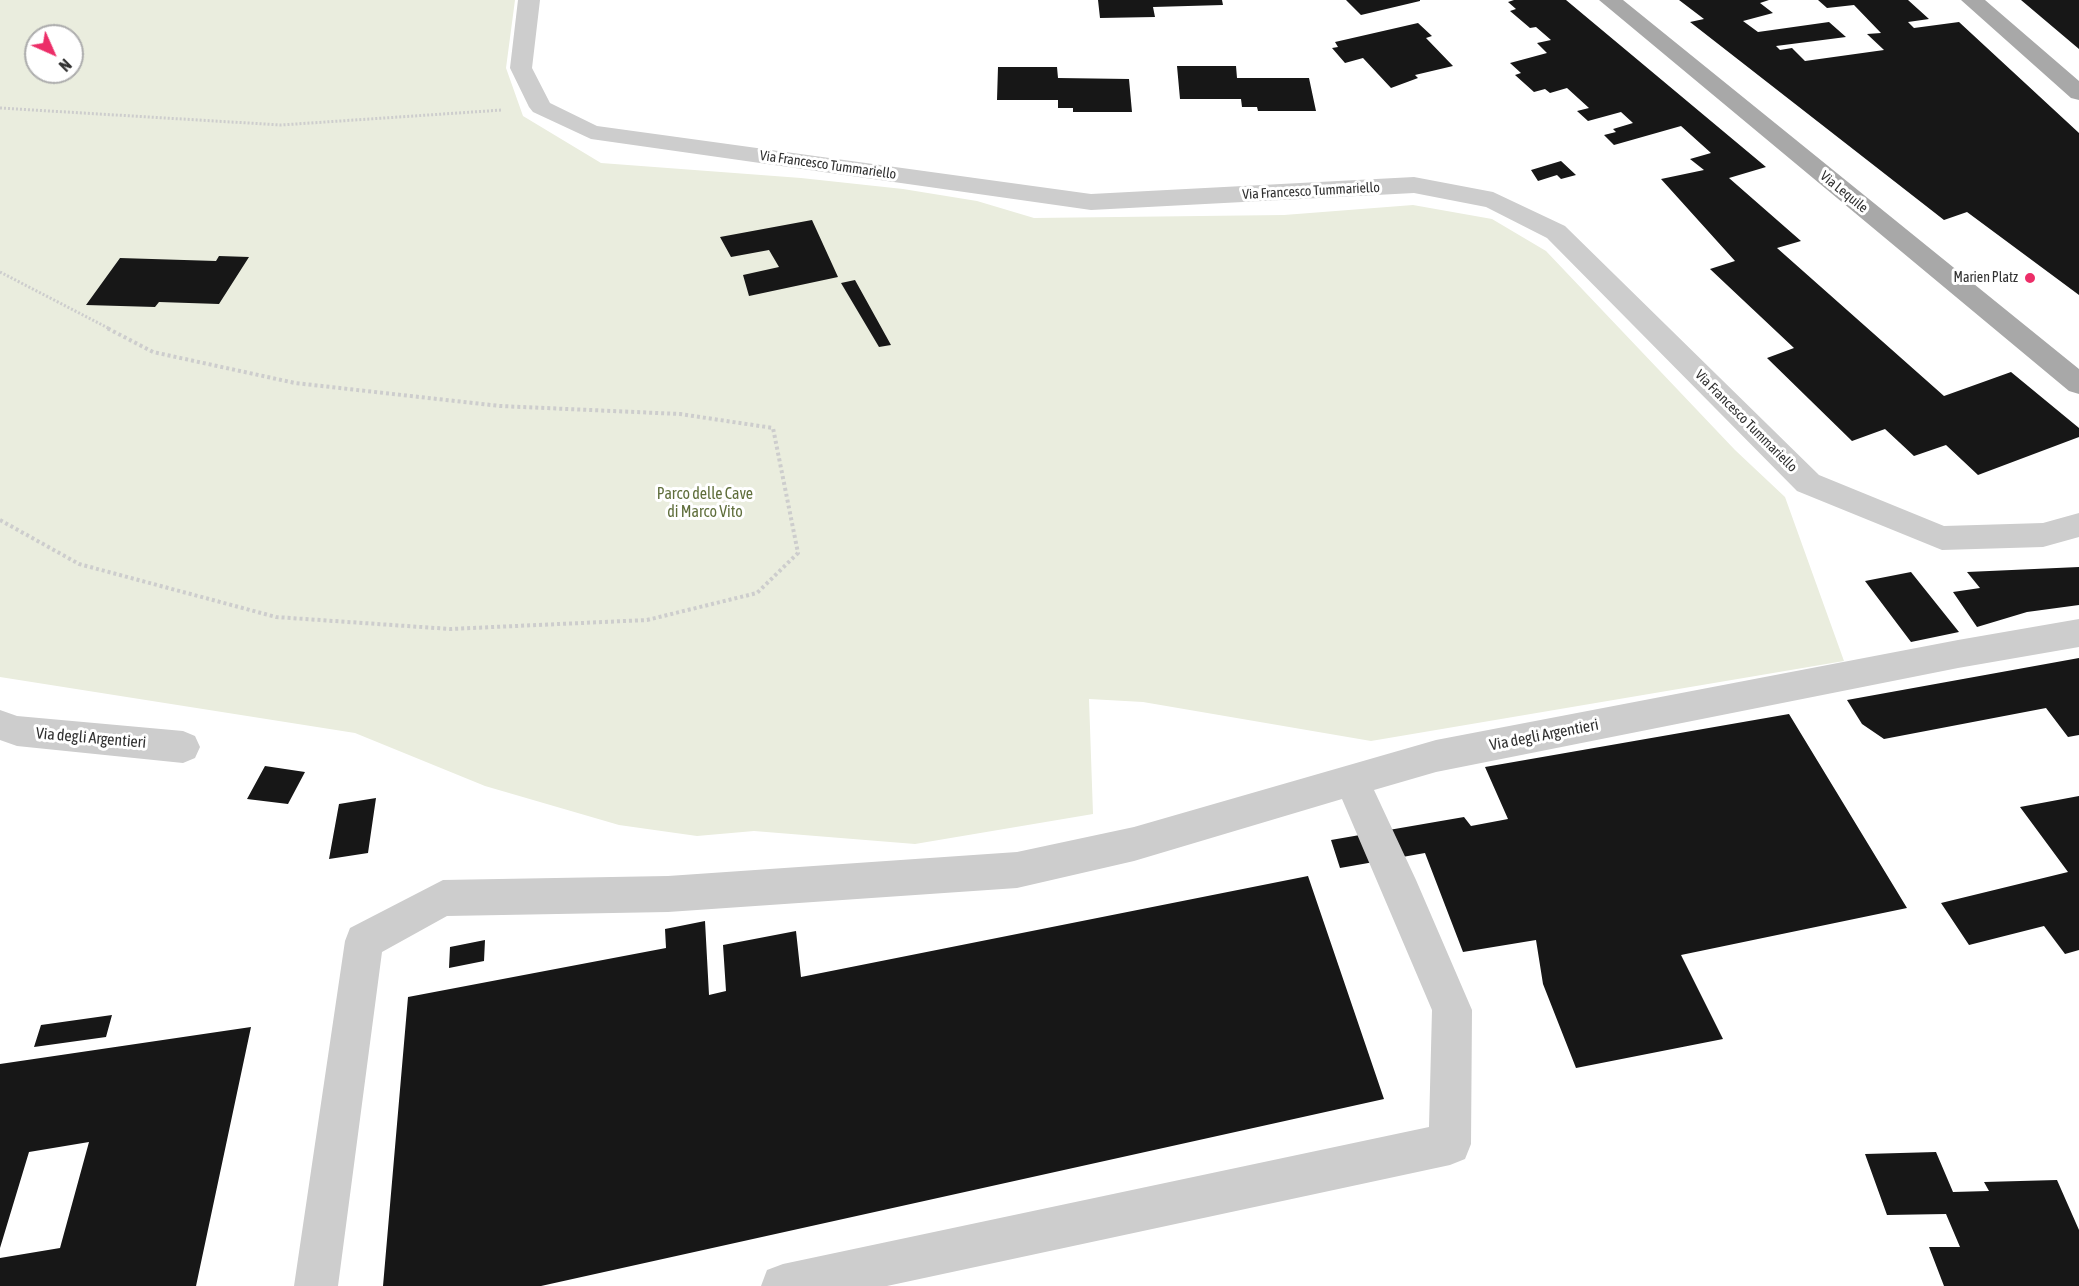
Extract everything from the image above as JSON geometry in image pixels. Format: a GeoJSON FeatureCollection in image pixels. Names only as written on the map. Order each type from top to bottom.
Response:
{"type":"FeatureCollection","features":[{"type":"Feature","properties":{"kind":"main road","name":"Via Lequile"},"geometry":{"type":"LineString","coordinates":[[1610,0],[2079,384]]}},
{"type":"Feature","properties":{"kind":"main road"},"geometry":{"type":"LineString","coordinates":[[1972,0],[2079,93]]}},
{"type":"Feature","properties":{"kind":"street"},"geometry":{"type":"LineString","coordinates":[[530,0],[521,68],[541,107]]}},
{"type":"Feature","properties":{"kind":"street","name":"Via Francesco Tummariello"},"geometry":{"type":"LineString","coordinates":[[541,107],[591,132],[1091,202],[1414,185],[1493,200],[1556,232],[1808,483],[1942,538],[2043,535],[2079,525]]}},
{"type":"Feature","properties":{"kind":"street","name":"Via degli Argentieri"},"geometry":{"type":"LineString","coordinates":[[316,1286],[364,941],[443,898],[668,894],[1017,870],[1134,844],[1436,756],[1958,654],[2079,633]]}},
{"type":"Feature","properties":{"kind":"street","name":"Via degli Argentieri"},"geometry":{"type":"LineString","coordinates":[[0,725],[17,731],[183,747]]}},
{"type":"Feature","properties":{"kind":"street"},"geometry":{"type":"LineString","coordinates":[[783,1286],[1450,1144],[1452,1010],[1403,893],[1352,781]]}},
{"type":"Feature","properties":{"kind":"path"},"geometry":{"type":"LineString","coordinates":[[0,108],[281,125],[541,107]]}},
{"type":"Feature","properties":{"kind":"path"},"geometry":{"type":"LineString","coordinates":[[0,272],[153,352],[295,383],[500,406],[680,414],[773,428],[798,553],[757,593],[647,620],[450,629],[276,618],[79,564],[0,520]]}},
{"type":"Feature","properties":{"kind":"green space","name":"Parco delle Cave di Marco Vito"},"geometry":{"type":"Polygon","coordinates":[[[0,0],[515,0],[506,68],[523,116],[601,163],[801,178],[903,189],[977,201],[1034,218],[1284,215],[1413,205],[1492,219],[1546,251],[1735,450],[1785,497],[1844,661],[1371,741],[1143,702],[1089,699],[1093,814],[915,844],[754,831],[697,836],[619,825],[485,786],[355,733],[0,677],[0,0]]]}},
{"type":"Feature","properties":{"kind":"building"},"geometry":{"type":"Polygon","coordinates":[[[1098,0],[1222,0],[1223,5],[1153,7],[1155,17],[1100,18],[1098,0]]]}},
{"type":"Feature","properties":{"kind":"building"},"geometry":{"type":"Polygon","coordinates":[[[1346,0],[1420,0],[1420,1],[1361,15],[1346,0]]]}},
{"type":"Feature","properties":{"kind":"building"},"geometry":{"type":"Polygon","coordinates":[[[1566,0],[1766,167],[1729,178],[1801,241],[1777,248],[1944,396],[2011,372],[2079,428],[2079,437],[1978,475],[1946,445],[1914,456],[1885,429],[1852,441],[1767,358],[1794,348],[1710,269],[1735,261],[1661,179],[1704,170],[1690,159],[1711,153],[1681,126],[1614,145],[1604,135],[1616,132],[1613,129],[1633,123],[1621,112],[1588,121],[1577,111],[1589,108],[1567,88],[1550,93],[1545,89],[1534,92],[1515,75],[1521,73],[1510,63],[1547,53],[1537,43],[1551,40],[1536,27],[1530,28],[1510,11],[1516,9],[1508,2],[1566,0]]]}},
{"type":"Feature","properties":{"kind":"building"},"geometry":{"type":"Polygon","coordinates":[[[1679,0],[1769,0],[1760,3],[1773,13],[1743,21],[1758,32],[1829,22],[1846,37],[1776,46],[1780,50],[1792,48],[1805,61],[1884,50],[1867,34],[1881,33],[1854,5],[1827,8],[1818,0],[1908,0],[1929,19],[1908,22],[1914,28],[1959,22],[2079,133],[2079,295],[1967,212],[1944,220],[1690,22],[1704,19],[1679,0]]]}},
{"type":"Feature","properties":{"kind":"building"},"geometry":{"type":"Polygon","coordinates":[[[2021,0],[2079,0],[2079,49],[2021,0]]]}},
{"type":"Feature","properties":{"kind":"building"},"geometry":{"type":"Polygon","coordinates":[[[1418,23],[1432,36],[1426,38],[1453,66],[1415,75],[1418,78],[1391,88],[1363,58],[1345,63],[1332,48],[1338,47],[1335,42],[1418,23]]]}},
{"type":"Feature","properties":{"kind":"building"},"geometry":{"type":"Polygon","coordinates":[[[1177,66],[1236,66],[1237,78],[1309,78],[1316,111],[1258,111],[1257,107],[1242,107],[1241,99],[1180,99],[1177,66]]]}},
{"type":"Feature","properties":{"kind":"building"},"geometry":{"type":"Polygon","coordinates":[[[998,67],[1057,67],[1058,78],[1129,79],[1132,112],[1073,112],[1073,108],[1058,108],[1058,100],[997,100],[998,67]]]}},
{"type":"Feature","properties":{"kind":"building"},"geometry":{"type":"Polygon","coordinates":[[[1561,161],[1576,175],[1561,179],[1557,175],[1538,181],[1531,170],[1561,161]]]}},
{"type":"Feature","properties":{"kind":"building"},"geometry":{"type":"Polygon","coordinates":[[[812,220],[838,277],[749,296],[743,275],[779,267],[769,250],[731,257],[720,237],[812,220]]]}},
{"type":"Feature","properties":{"kind":"building"},"geometry":{"type":"Polygon","coordinates":[[[219,256],[249,257],[219,304],[159,302],[155,307],[86,305],[120,258],[216,261],[219,256]]]}},
{"type":"Feature","properties":{"kind":"building"},"geometry":{"type":"Polygon","coordinates":[[[855,280],[891,345],[879,347],[841,283],[855,280]]]}},
{"type":"Feature","properties":{"kind":"building"},"geometry":{"type":"Polygon","coordinates":[[[2079,567],[2079,605],[2027,612],[1977,627],[1953,592],[1980,588],[1967,572],[2079,567]]]}},
{"type":"Feature","properties":{"kind":"building"},"geometry":{"type":"Polygon","coordinates":[[[1911,572],[1959,632],[1911,642],[1865,581],[1911,572]]]}},
{"type":"Feature","properties":{"kind":"building"},"geometry":{"type":"Polygon","coordinates":[[[2079,658],[2079,735],[2068,737],[2046,708],[1884,739],[1862,724],[1847,700],[2079,658]]]}},
{"type":"Feature","properties":{"kind":"building"},"geometry":{"type":"Polygon","coordinates":[[[1789,714],[1907,908],[1681,955],[1723,1039],[1576,1068],[1543,984],[1536,940],[1463,952],[1425,853],[1340,868],[1331,840],[1464,817],[1471,826],[1508,819],[1485,767],[1789,714]]]}},
{"type":"Feature","properties":{"kind":"building"},"geometry":{"type":"Polygon","coordinates":[[[265,766],[305,772],[288,804],[247,799],[265,766]]]}},
{"type":"Feature","properties":{"kind":"building"},"geometry":{"type":"Polygon","coordinates":[[[2079,796],[2079,950],[2065,954],[2044,926],[1969,945],[1941,903],[2068,872],[2020,807],[2079,796]]]}},
{"type":"Feature","properties":{"kind":"building"},"geometry":{"type":"Polygon","coordinates":[[[376,798],[368,853],[329,859],[339,804],[376,798]]]}},
{"type":"Feature","properties":{"kind":"building"},"geometry":{"type":"Polygon","coordinates":[[[1308,876],[1384,1099],[541,1286],[383,1286],[408,997],[666,948],[665,929],[705,921],[709,995],[726,991],[723,945],[796,931],[801,977],[1308,876]]]}},
{"type":"Feature","properties":{"kind":"building"},"geometry":{"type":"Polygon","coordinates":[[[485,940],[484,961],[449,968],[450,947],[485,940]]]}},
{"type":"Feature","properties":{"kind":"building"},"geometry":{"type":"Polygon","coordinates":[[[112,1015],[106,1037],[34,1047],[41,1025],[112,1015]]]}},
{"type":"Feature","properties":{"kind":"building"},"geometry":{"type":"Polygon","coordinates":[[[251,1027],[196,1286],[0,1286],[0,1258],[60,1248],[89,1142],[29,1152],[0,1248],[0,1064],[251,1027]]]}},
{"type":"Feature","properties":{"kind":"building"},"geometry":{"type":"Polygon","coordinates":[[[1936,1152],[1953,1192],[1989,1191],[1984,1182],[2057,1180],[2079,1230],[2079,1286],[1944,1286],[1929,1247],[1960,1247],[1946,1214],[1887,1215],[1865,1154],[1936,1152]]]}},
{"type":"Feature","properties":{"kind":"place","name":"Marien Platz"},"geometry":{"type":"Point","coordinates":[2030,278]}}]}
